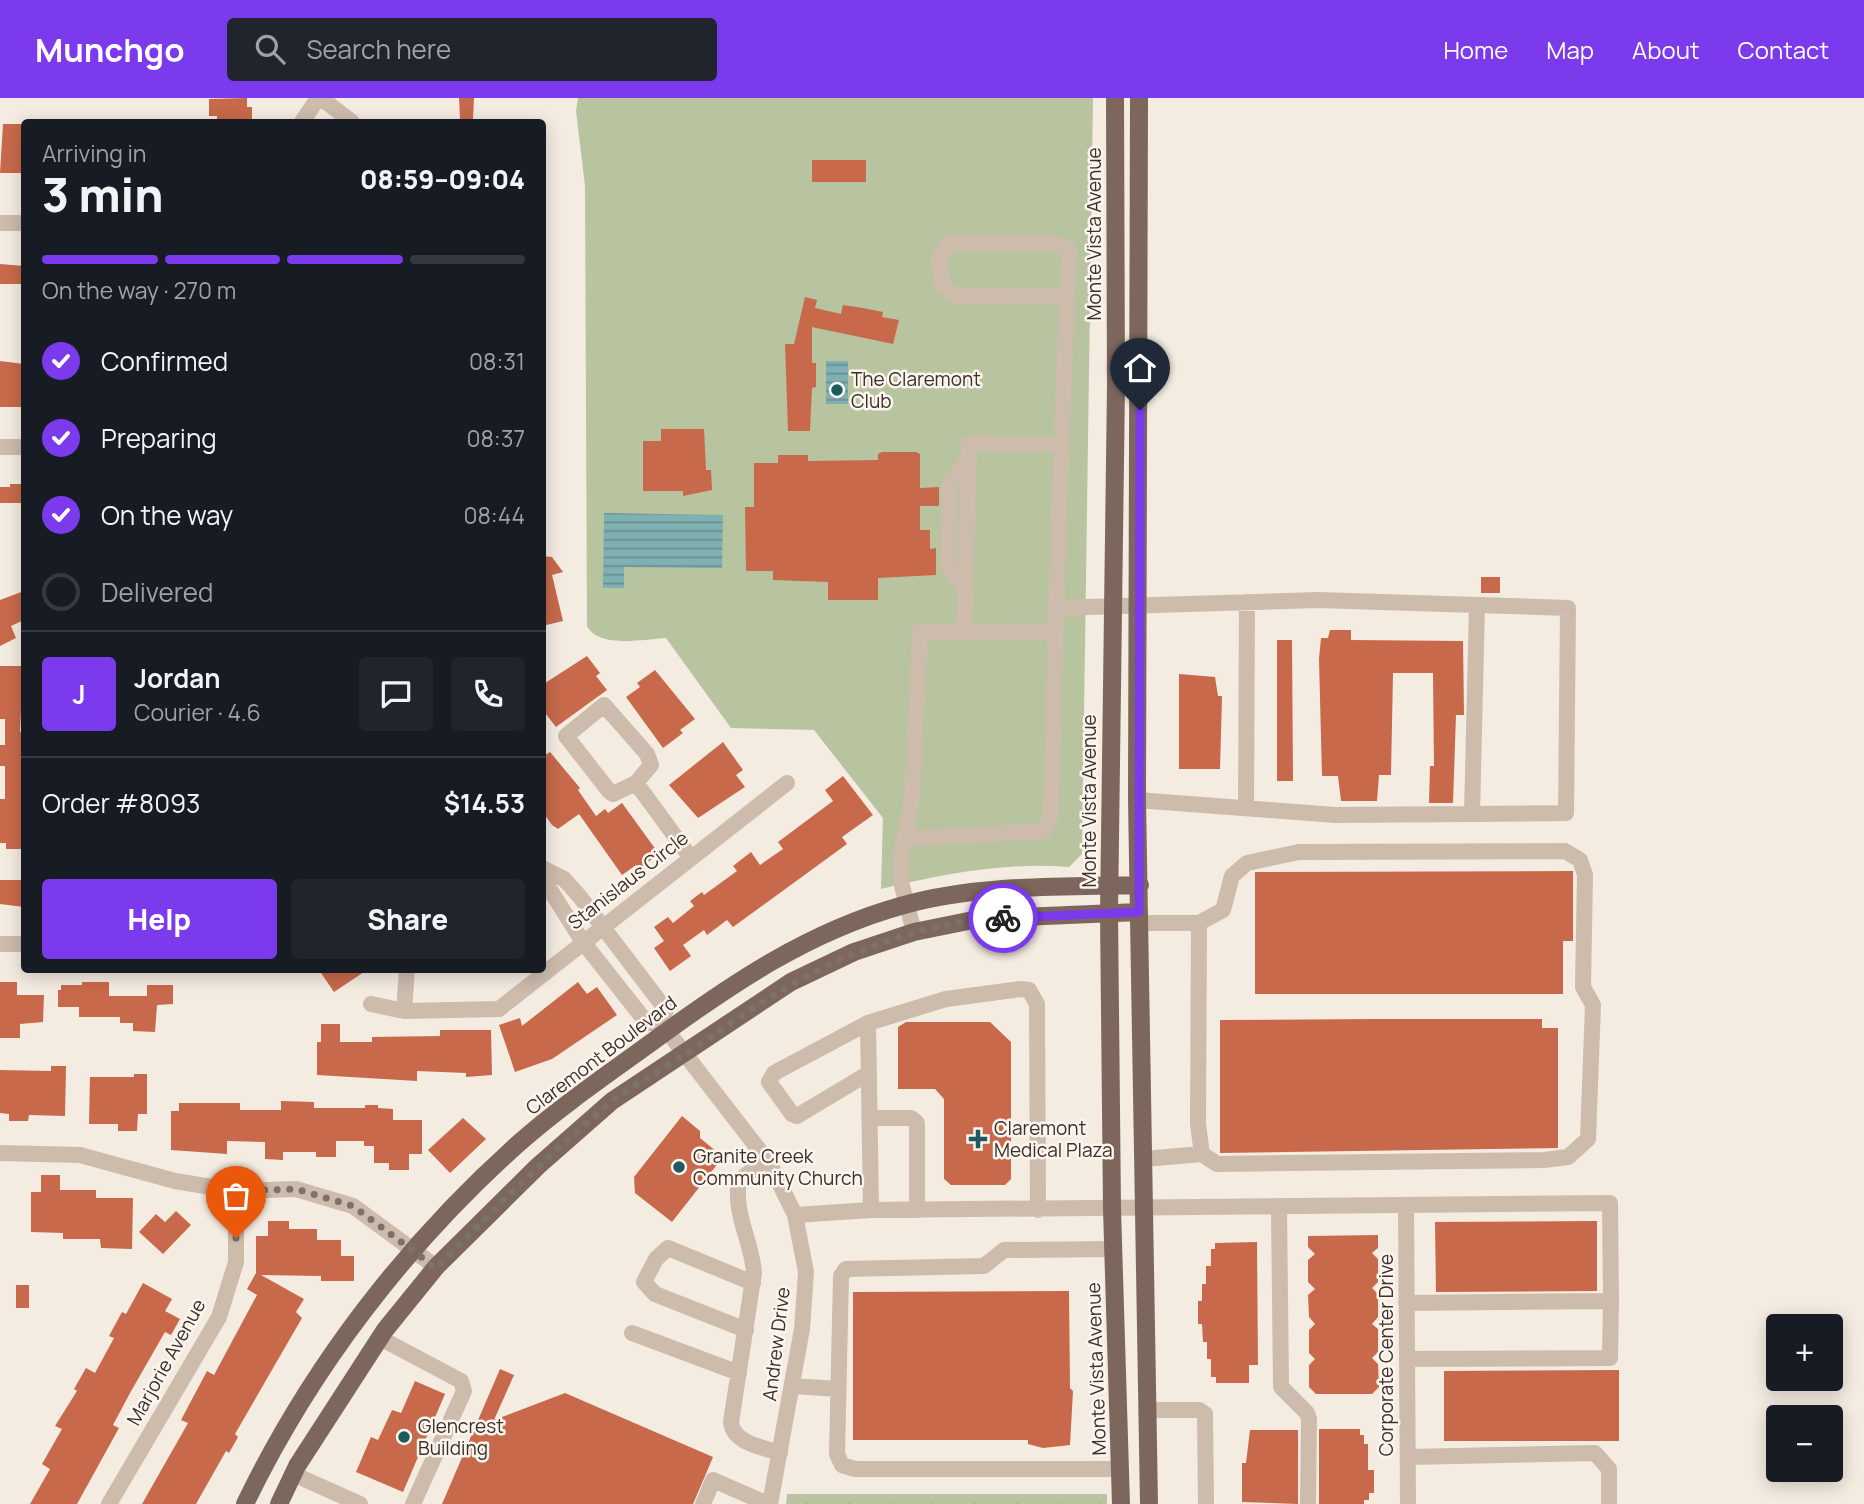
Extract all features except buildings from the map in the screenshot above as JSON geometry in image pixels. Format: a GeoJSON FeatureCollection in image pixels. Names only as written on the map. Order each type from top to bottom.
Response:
{"type":"FeatureCollection","features":[{"type":"Feature","properties":{"kind":"main road","name":"Monte Vista Avenue"},"geometry":{"type":"LineString","coordinates":[[1115,98],[1116,386],[1109,913],[1112,1209],[1121,1504]]}},
{"type":"Feature","properties":{"kind":"main road"},"geometry":{"type":"LineString","coordinates":[[1139,98],[1138,800],[1149,1504]]}},
{"type":"Feature","properties":{"kind":"main road","name":"Claremont Boulevard"},"geometry":{"type":"LineString","coordinates":[[245,1504],[268,1457],[358,1317],[411,1251],[520,1143],[664,1027],[778,956],[845,923],[906,904],[963,893],[1140,885]]}},
{"type":"Feature","properties":{"kind":"main road"},"geometry":{"type":"LineString","coordinates":[[279,1504],[293,1474],[380,1338],[436,1268],[538,1166],[612,1101],[792,982],[854,952],[914,932],[978,919],[1109,913],[1139,918]]}},
{"type":"Feature","properties":{"kind":"street"},"geometry":{"type":"LineString","coordinates":[[304,119],[319,98],[348,119]]}},
{"type":"Feature","properties":{"kind":"street"},"geometry":{"type":"LineString","coordinates":[[0,223],[21,223]]}},
{"type":"Feature","properties":{"kind":"street"},"geometry":{"type":"LineString","coordinates":[[905,839],[1044,831],[1051,816],[1059,444],[1067,297],[1069,249],[1053,243],[948,243],[939,260],[942,285],[957,296],[1067,297]]}},
{"type":"Feature","properties":{"kind":"street"},"geometry":{"type":"LineString","coordinates":[[964,632],[969,443],[1059,444]]}},
{"type":"Feature","properties":{"kind":"street"},"geometry":{"type":"LineString","coordinates":[[0,447],[21,447]]}},
{"type":"Feature","properties":{"kind":"street"},"geometry":{"type":"LineString","coordinates":[[965,590],[948,565],[950,483],[969,458]]}},
{"type":"Feature","properties":{"kind":"street"},"geometry":{"type":"LineString","coordinates":[[949,520],[967,520]]}},
{"type":"Feature","properties":{"kind":"street"},"geometry":{"type":"LineString","coordinates":[[1055,608],[1247,602],[1568,608],[1566,813],[1335,815],[1138,800]]}},
{"type":"Feature","properties":{"kind":"street"},"geometry":{"type":"LineString","coordinates":[[1246,807],[1247,602]]}},
{"type":"Feature","properties":{"kind":"street"},"geometry":{"type":"LineString","coordinates":[[1472,814],[1477,605]]}},
{"type":"Feature","properties":{"kind":"street"},"geometry":{"type":"LineString","coordinates":[[914,932],[901,882],[912,800],[920,632],[1054,631]]}},
{"type":"Feature","properties":{"kind":"street"},"geometry":{"type":"LineString","coordinates":[[604,705],[647,754],[651,765],[636,783],[613,794],[566,736],[604,705]]}},
{"type":"Feature","properties":{"kind":"street"},"geometry":{"type":"LineString","coordinates":[[636,783],[691,858]]}},
{"type":"Feature","properties":{"kind":"street","name":"Stanislaus Circle"},"geometry":{"type":"LineString","coordinates":[[546,972],[787,783]]}},
{"type":"Feature","properties":{"kind":"street"},"geometry":{"type":"LineString","coordinates":[[1139,918],[1199,923],[1223,910],[1232,876],[1247,863],[1299,852],[1565,851],[1580,860],[1585,875],[1583,987],[1593,1005],[1588,1139],[1568,1157],[1544,1160],[1217,1164],[1202,1154],[1143,1159]]}},
{"type":"Feature","properties":{"kind":"street"},"geometry":{"type":"LineString","coordinates":[[546,870],[564,879],[603,926],[666,1010],[664,1027],[647,1023],[583,942],[546,883]]}},
{"type":"Feature","properties":{"kind":"street"},"geometry":{"type":"LineString","coordinates":[[1199,923],[1198,1124],[1202,1154]]}},
{"type":"Feature","properties":{"kind":"street"},"geometry":{"type":"LineString","coordinates":[[0,944],[21,944]]}},
{"type":"Feature","properties":{"kind":"street"},"geometry":{"type":"LineString","coordinates":[[404,1011],[407,973]]}},
{"type":"Feature","properties":{"kind":"street","name":"Stanislaus Circle"},"geometry":{"type":"LineString","coordinates":[[371,1004],[404,1011],[499,1009],[544,973]]}},
{"type":"Feature","properties":{"kind":"street"},"geometry":{"type":"LineString","coordinates":[[869,1073],[797,1116],[792,1114],[769,1082],[774,1073],[868,1023],[946,999],[998,990],[1029,990],[1035,996],[1038,1014],[1038,1210]]}},
{"type":"Feature","properties":{"kind":"street"},"geometry":{"type":"LineString","coordinates":[[868,1023],[871,1210]]}},
{"type":"Feature","properties":{"kind":"street","name":"Andrew Drive"},"geometry":{"type":"LineString","coordinates":[[664,1027],[766,1159],[794,1215],[806,1272],[802,1329],[769,1504]]}},
{"type":"Feature","properties":{"kind":"street"},"geometry":{"type":"LineString","coordinates":[[869,1118],[911,1118],[917,1123],[917,1210]]}},
{"type":"Feature","properties":{"kind":"street"},"geometry":{"type":"LineString","coordinates":[[0,1153],[80,1155],[175,1181],[236,1191],[296,1189],[353,1206],[436,1268]]}},
{"type":"Feature","properties":{"kind":"street"},"geometry":{"type":"LineString","coordinates":[[766,1159],[739,1181],[736,1197],[738,1214],[752,1248],[753,1283],[732,1432],[738,1437],[780,1453]]}},
{"type":"Feature","properties":{"kind":"street","name":"Marjorie Avenue"},"geometry":{"type":"LineString","coordinates":[[108,1504],[219,1317],[236,1262],[236,1191]]}},
{"type":"Feature","properties":{"kind":"street"},"geometry":{"type":"LineString","coordinates":[[794,1215],[871,1210],[1610,1203],[1609,1358],[1407,1359]]}},
{"type":"Feature","properties":{"kind":"street","name":"Corporate Center Drive"},"geometry":{"type":"LineString","coordinates":[[1406,1206],[1408,1504]]}},
{"type":"Feature","properties":{"kind":"street"},"geometry":{"type":"LineString","coordinates":[[1279,1207],[1281,1387],[1303,1408],[1309,1419],[1308,1504]]}},
{"type":"Feature","properties":{"kind":"street"},"geometry":{"type":"LineString","coordinates":[[746,1330],[655,1293],[644,1282],[656,1259],[668,1248],[753,1283]]}},
{"type":"Feature","properties":{"kind":"street"},"geometry":{"type":"LineString","coordinates":[[1114,1250],[1004,1250],[984,1266],[846,1269],[841,1276],[837,1454],[842,1465],[855,1469],[1120,1469]]}},
{"type":"Feature","properties":{"kind":"street"},"geometry":{"type":"LineString","coordinates":[[1406,1303],[1611,1301]]}},
{"type":"Feature","properties":{"kind":"street"},"geometry":{"type":"LineString","coordinates":[[632,1333],[739,1373]]}},
{"type":"Feature","properties":{"kind":"street"},"geometry":{"type":"LineString","coordinates":[[380,1338],[461,1381],[464,1391],[413,1504]]}},
{"type":"Feature","properties":{"kind":"street"},"geometry":{"type":"LineString","coordinates":[[793,1386],[838,1389]]}},
{"type":"Feature","properties":{"kind":"street"},"geometry":{"type":"LineString","coordinates":[[1149,1409],[1199,1410],[1205,1414],[1206,1504]]}},
{"type":"Feature","properties":{"kind":"street"},"geometry":{"type":"LineString","coordinates":[[1408,1457],[1595,1453],[1609,1469],[1609,1504]]}},
{"type":"Feature","properties":{"kind":"street"},"geometry":{"type":"LineString","coordinates":[[293,1474],[360,1504]]}},
{"type":"Feature","properties":{"kind":"street"},"geometry":{"type":"LineString","coordinates":[[703,1504],[713,1480],[769,1504]]}},
{"type":"Feature","properties":{"kind":"green space","name":"The Claremont Club"},"geometry":{"type":"Polygon","coordinates":[[[578,98],[1093,98],[1082,854],[1069,867],[1021,866],[974,870],[881,889],[883,818],[814,730],[731,728],[666,638],[611,640],[601,638],[587,626],[585,186],[576,111],[578,98]]]}},
{"type":"Feature","properties":{"kind":"green space"},"geometry":{"type":"Polygon","coordinates":[[[787,1494],[1107,1494],[1107,1504],[786,1504],[787,1494]]]}},
{"type":"Feature","properties":{"kind":"water"},"geometry":{"type":"Polygon","coordinates":[[[826,361],[848,361],[848,404],[826,404],[826,361]]]}},
{"type":"Feature","properties":{"kind":"water"},"geometry":{"type":"Polygon","coordinates":[[[604,513],[723,515],[722,568],[624,567],[624,588],[603,588],[604,513]]]}},
{"type":"Feature","properties":{"kind":"way so far"},"geometry":{"type":"LineString","coordinates":[[236,1238],[236,1191],[296,1189],[353,1206],[436,1268],[538,1166],[612,1101],[792,982],[854,952],[914,932],[978,919],[1003,918]]}},
{"type":"Feature","properties":{"kind":"place","name":"The Claremont Club"},"geometry":{"type":"Point","coordinates":[837,390]}},
{"type":"Feature","properties":{"kind":"place","name":"Claremont Medical Plaza"},"geometry":{"type":"Point","coordinates":[978,1139]}},
{"type":"Feature","properties":{"kind":"place","name":"Granite Creek Community Church"},"geometry":{"type":"Point","coordinates":[679,1167]}},
{"type":"Feature","properties":{"kind":"place","name":"Glencrest Building"},"geometry":{"type":"Point","coordinates":[404,1437]}},
{"type":"Feature","properties":{"kind":"route"},"geometry":{"type":"LineString","coordinates":[[1003,918],[1139,912],[1140,410]]}}]}
